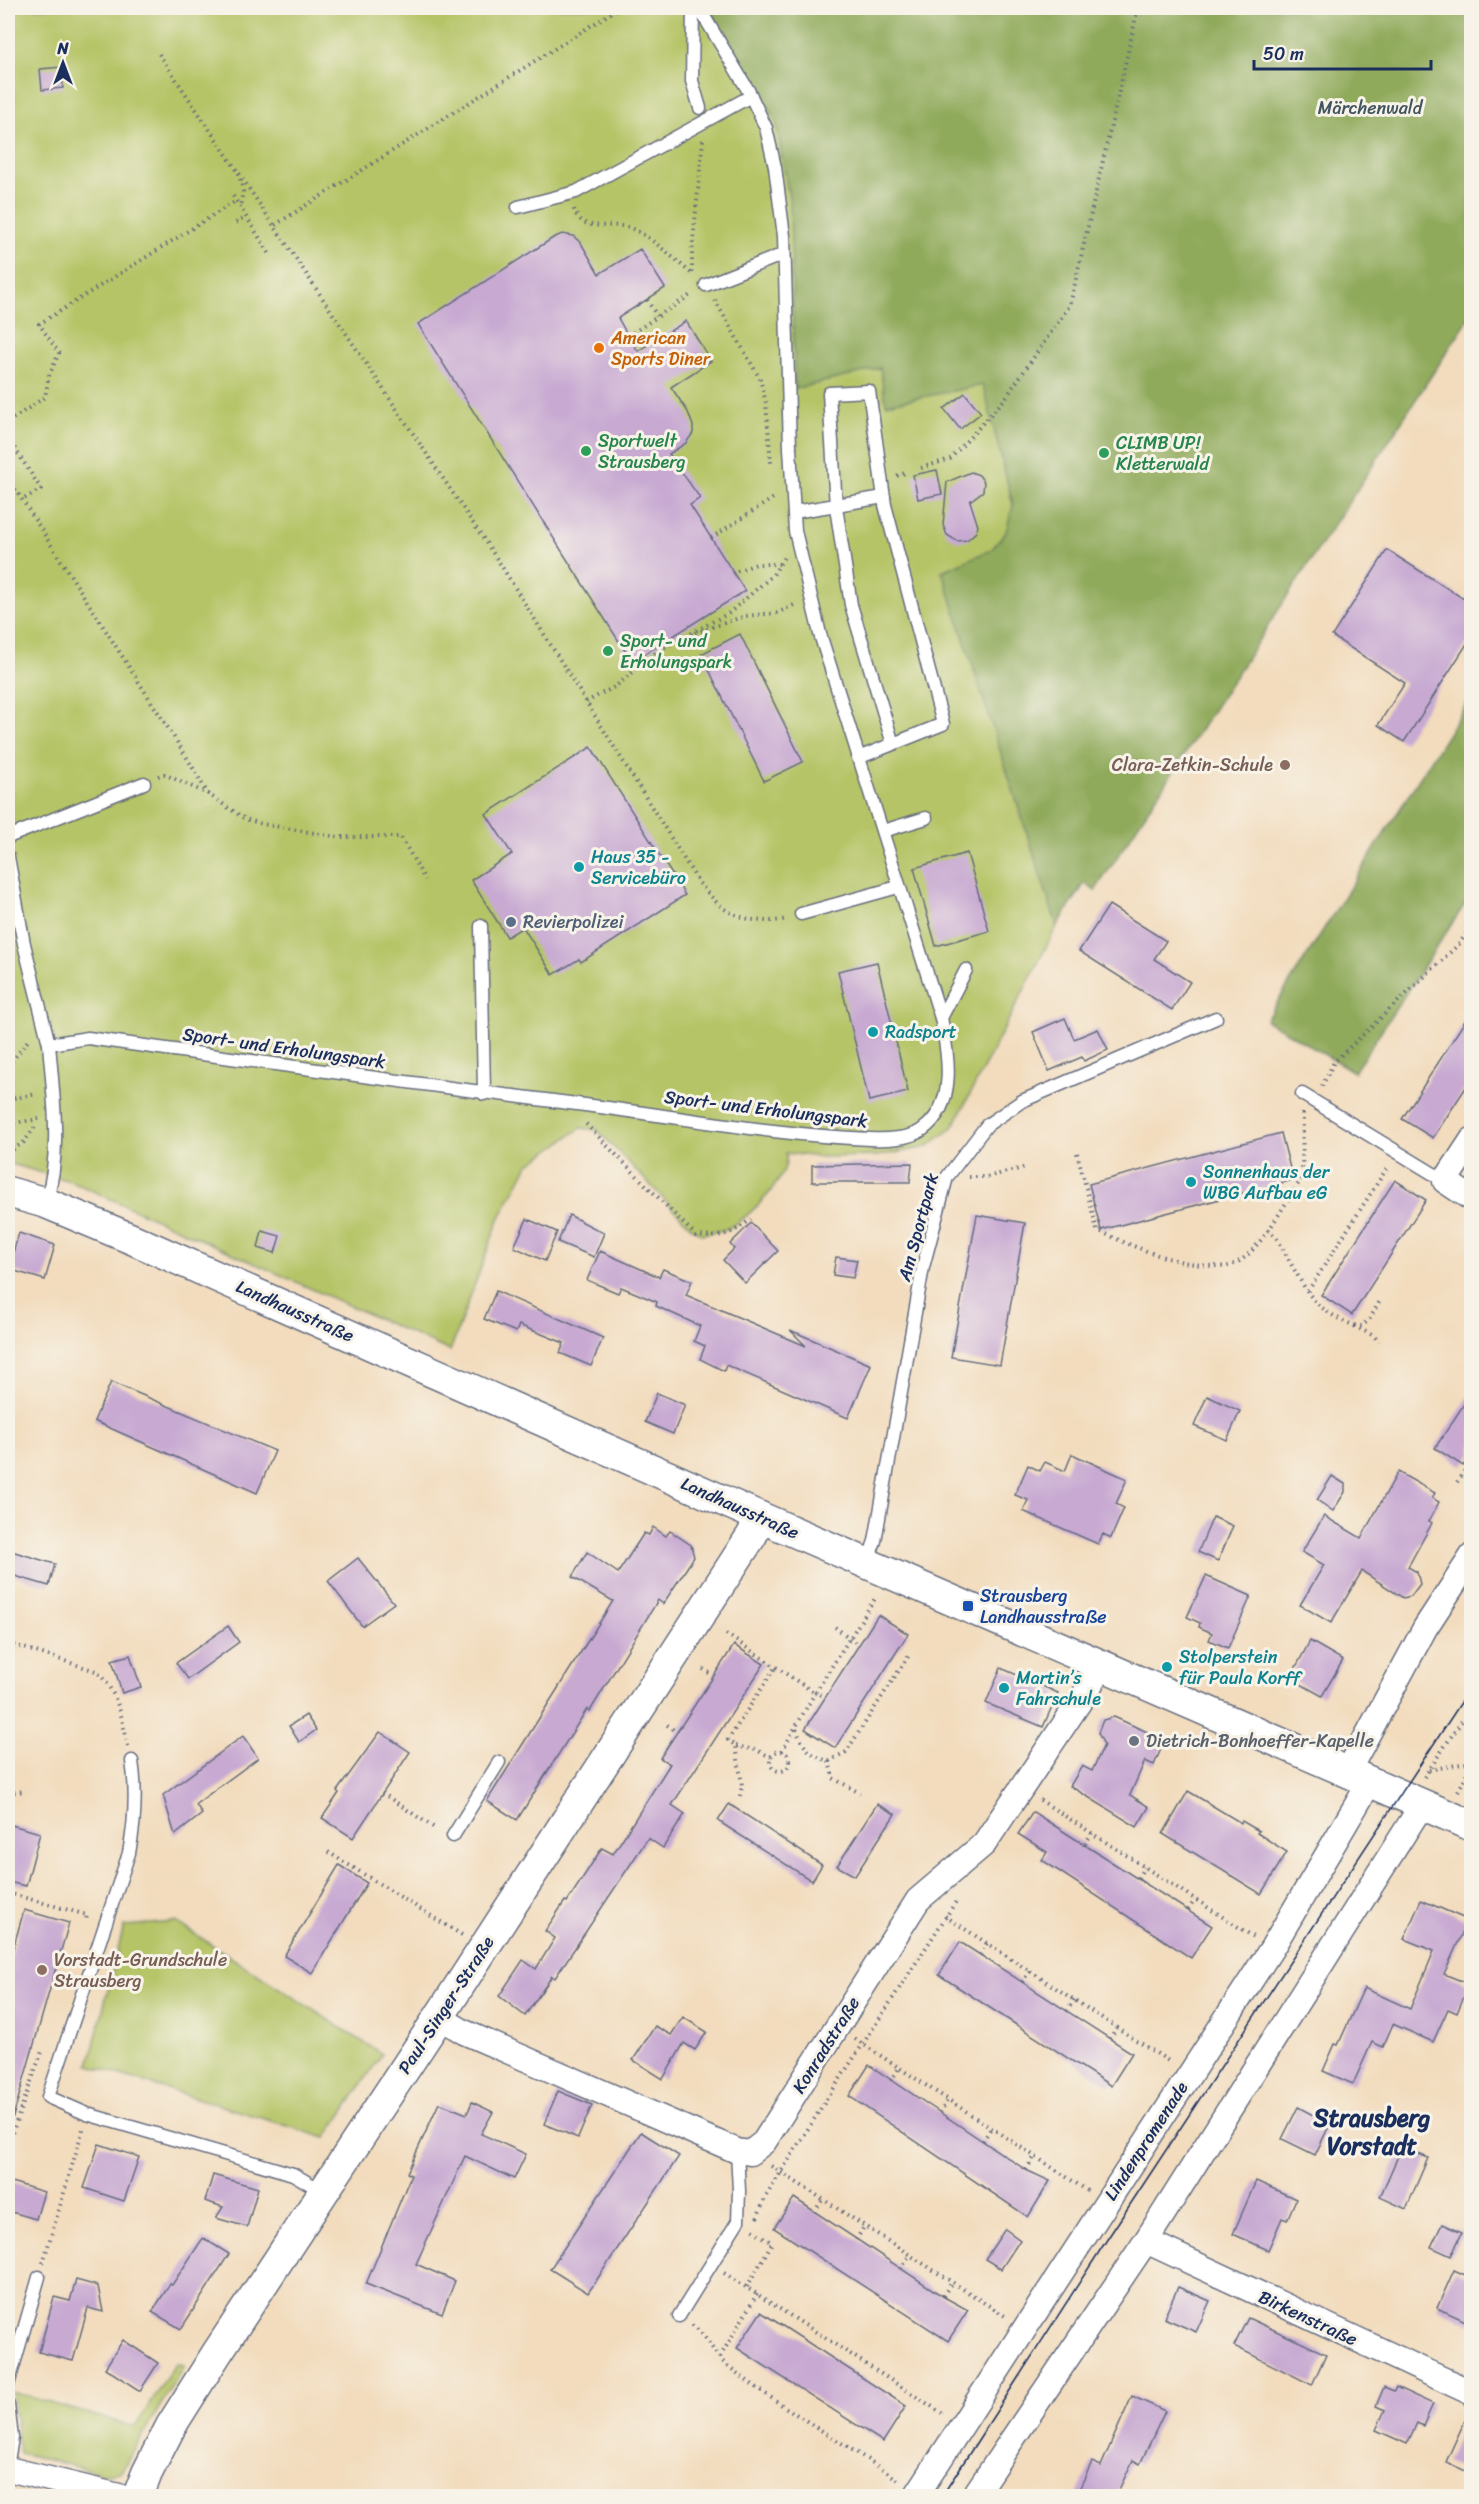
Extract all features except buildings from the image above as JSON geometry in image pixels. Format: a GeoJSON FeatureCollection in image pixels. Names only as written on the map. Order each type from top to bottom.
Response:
{"type":"FeatureCollection","features":[{"type":"Feature","properties":{"kind":"street"},"geometry":{"type":"LineString","coordinates":[[1472,1140],[1445,1181],[1472,1199]]}},
{"type":"Feature","properties":{"kind":"street","name":"Landhausstraße"},"geometry":{"type":"LineString","coordinates":[[8,1192],[45,1203],[760,1517],[1359,1776],[1422,1793],[1472,1826]]}},
{"type":"Feature","properties":{"kind":"street","name":"Paul-Singer-Straße"},"geometry":{"type":"LineString","coordinates":[[138,2496],[171,2426],[322,2191],[439,2016],[752,1535],[760,1517]]}},
{"type":"Feature","properties":{"kind":"street","name":"Lindenpromenade"},"geometry":{"type":"LineString","coordinates":[[917,2495],[1272,1948],[1359,1776],[1425,1628],[1472,1556]]}},
{"type":"Feature","properties":{"kind":"street","name":"Konradstraße"},"geometry":{"type":"LineString","coordinates":[[744,2152],[764,2142],[918,1900],[984,1844],[1089,1689],[1101,1664]]}},
{"type":"Feature","properties":{"kind":"street"},"geometry":{"type":"LineString","coordinates":[[974,2496],[1146,2241],[1422,1793]]}},
{"type":"Feature","properties":{"kind":"street"},"geometry":{"type":"LineString","coordinates":[[439,2016],[464,2032],[744,2152]]}},
{"type":"Feature","properties":{"kind":"street","name":"Birkenstraße"},"geometry":{"type":"LineString","coordinates":[[1146,2241],[1472,2393]]}},
{"type":"Feature","properties":{"kind":"street"},"geometry":{"type":"LineString","coordinates":[[8,2469],[119,2496]]}},
{"type":"Feature","properties":{"kind":"lane"},"geometry":{"type":"LineString","coordinates":[[693,8],[692,81],[700,108]]}},
{"type":"Feature","properties":{"kind":"lane","name":"Sport- und Erholungspark"},"geometry":{"type":"LineString","coordinates":[[49,1044],[88,1038],[484,1094],[799,1134],[873,1140],[901,1137],[921,1131],[932,1119],[949,1076],[949,1060],[941,1018],[820,634],[797,539],[794,512],[788,489],[784,254],[775,167],[766,128],[751,96],[699,8]]}},
{"type":"Feature","properties":{"kind":"lane"},"geometry":{"type":"LineString","coordinates":[[518,207],[571,194],[751,96]]}},
{"type":"Feature","properties":{"kind":"lane"},"geometry":{"type":"LineString","coordinates":[[706,285],[784,254]]}},
{"type":"Feature","properties":{"kind":"lane"},"geometry":{"type":"LineString","coordinates":[[858,758],[893,744],[943,724],[884,497],[869,391],[829,393],[836,507],[851,605],[893,744]]}},
{"type":"Feature","properties":{"kind":"lane"},"geometry":{"type":"LineString","coordinates":[[794,512],[836,507],[884,497]]}},
{"type":"Feature","properties":{"kind":"lane"},"geometry":{"type":"LineString","coordinates":[[8,837],[144,783]]}},
{"type":"Feature","properties":{"kind":"lane"},"geometry":{"type":"LineString","coordinates":[[883,831],[926,818]]}},
{"type":"Feature","properties":{"kind":"lane"},"geometry":{"type":"LineString","coordinates":[[8,857],[24,944],[49,1044],[53,1091],[47,1118],[52,1182],[45,1203]]}},
{"type":"Feature","properties":{"kind":"lane"},"geometry":{"type":"LineString","coordinates":[[801,914],[898,887]]}},
{"type":"Feature","properties":{"kind":"lane"},"geometry":{"type":"LineString","coordinates":[[481,926],[484,1094]]}},
{"type":"Feature","properties":{"kind":"lane"},"geometry":{"type":"LineString","coordinates":[[941,1018],[966,970]]}},
{"type":"Feature","properties":{"kind":"lane","name":"Am Sportpark"},"geometry":{"type":"LineString","coordinates":[[867,1563],[875,1541],[923,1267],[947,1177],[987,1125],[1022,1101],[1216,1018]]}},
{"type":"Feature","properties":{"kind":"lane"},"geometry":{"type":"LineString","coordinates":[[1302,1094],[1445,1181]]}},
{"type":"Feature","properties":{"kind":"lane"},"geometry":{"type":"LineString","coordinates":[[132,1761],[135,1778],[135,1822],[129,1853],[48,2097],[87,2114],[292,2174],[322,2191]]}},
{"type":"Feature","properties":{"kind":"lane"},"geometry":{"type":"LineString","coordinates":[[453,1836],[499,1762]]}},
{"type":"Feature","properties":{"kind":"lane"},"geometry":{"type":"LineString","coordinates":[[679,2316],[738,2221],[744,2152]]}},
{"type":"Feature","properties":{"kind":"lane"},"geometry":{"type":"LineString","coordinates":[[8,2385],[39,2277]]}},
{"type":"Feature","properties":{"kind":"lane"},"geometry":{"type":"LineString","coordinates":[[8,2405],[12,2438],[8,2461]]}},
{"type":"Feature","properties":{"kind":"path"},"geometry":{"type":"LineString","coordinates":[[275,225],[619,8]]}},
{"type":"Feature","properties":{"kind":"path"},"geometry":{"type":"LineString","coordinates":[[921,468],[950,459],[1004,400],[1070,305],[1138,8]]}},
{"type":"Feature","properties":{"kind":"path"},"geometry":{"type":"LineString","coordinates":[[159,54],[499,562],[699,883],[722,907],[750,920],[775,922],[801,914]]}},
{"type":"Feature","properties":{"kind":"path"},"geometry":{"type":"LineString","coordinates":[[692,274],[692,252],[702,163],[703,122]]}},
{"type":"Feature","properties":{"kind":"path"},"geometry":{"type":"LineString","coordinates":[[239,171],[243,192],[240,208]]}},
{"type":"Feature","properties":{"kind":"path"},"geometry":{"type":"LineString","coordinates":[[571,194],[575,212],[587,225],[614,225],[630,228],[642,234],[706,285],[760,379],[765,402],[772,473],[777,484],[788,489]]}},
{"type":"Feature","properties":{"kind":"path"},"geometry":{"type":"LineString","coordinates":[[233,196],[271,256]]}},
{"type":"Feature","properties":{"kind":"path"},"geometry":{"type":"LineString","coordinates":[[8,422],[45,397],[49,376],[58,353],[39,324],[236,201]]}},
{"type":"Feature","properties":{"kind":"path"},"geometry":{"type":"LineString","coordinates":[[236,223],[246,216]]}},
{"type":"Feature","properties":{"kind":"path"},"geometry":{"type":"LineString","coordinates":[[628,336],[706,285]]}},
{"type":"Feature","properties":{"kind":"path"},"geometry":{"type":"LineString","coordinates":[[647,300],[657,316]]}},
{"type":"Feature","properties":{"kind":"path"},"geometry":{"type":"LineString","coordinates":[[8,438],[41,489],[22,500]]}},
{"type":"Feature","properties":{"kind":"path"},"geometry":{"type":"LineString","coordinates":[[12,484],[208,794]]}},
{"type":"Feature","properties":{"kind":"path"},"geometry":{"type":"LineString","coordinates":[[711,538],[788,489]]}},
{"type":"Feature","properties":{"kind":"path"},"geometry":{"type":"LineString","coordinates":[[586,702],[616,686],[658,651],[729,613],[772,575],[797,539]]}},
{"type":"Feature","properties":{"kind":"path"},"geometry":{"type":"LineString","coordinates":[[737,571],[756,564],[779,564]]}},
{"type":"Feature","properties":{"kind":"path"},"geometry":{"type":"LineString","coordinates":[[686,637],[746,616],[777,613],[811,596]]}},
{"type":"Feature","properties":{"kind":"path"},"geometry":{"type":"LineString","coordinates":[[144,783],[164,774],[208,794],[245,819],[262,824],[338,837],[401,837],[425,880]]}},
{"type":"Feature","properties":{"kind":"path"},"geometry":{"type":"LineString","coordinates":[[1077,1153],[1097,1230],[1156,1255],[1197,1265],[1227,1266],[1251,1253],[1269,1230],[1302,1178],[1302,1094],[1321,1087],[1334,1062],[1458,944],[1472,926]]}},
{"type":"Feature","properties":{"kind":"path"},"geometry":{"type":"LineString","coordinates":[[8,1066],[43,1023]]}},
{"type":"Feature","properties":{"kind":"path"},"geometry":{"type":"LineString","coordinates":[[8,1099],[53,1091]]}},
{"type":"Feature","properties":{"kind":"path"},"geometry":{"type":"LineString","coordinates":[[575,1104],[574,1112],[696,1236],[716,1238],[731,1233],[751,1219]]}},
{"type":"Feature","properties":{"kind":"path"},"geometry":{"type":"LineString","coordinates":[[8,1124],[47,1118]]}},
{"type":"Feature","properties":{"kind":"path"},"geometry":{"type":"LineString","coordinates":[[8,1153],[24,1142],[47,1118]]}},
{"type":"Feature","properties":{"kind":"path"},"geometry":{"type":"LineString","coordinates":[[1308,1291],[1397,1152]]}},
{"type":"Feature","properties":{"kind":"path"},"geometry":{"type":"LineString","coordinates":[[974,1178],[1028,1167]]}},
{"type":"Feature","properties":{"kind":"path"},"geometry":{"type":"LineString","coordinates":[[1269,1230],[1276,1237],[1313,1299],[1325,1309],[1374,1336],[1379,1342]]}},
{"type":"Feature","properties":{"kind":"path"},"geometry":{"type":"LineString","coordinates":[[1354,1326],[1362,1326],[1369,1320],[1381,1299]]}},
{"type":"Feature","properties":{"kind":"path"},"geometry":{"type":"LineString","coordinates":[[1457,1482],[1472,1460]]}},
{"type":"Feature","properties":{"kind":"path"},"geometry":{"type":"LineString","coordinates":[[782,1751],[789,1759],[789,1765],[784,1770],[774,1769],[770,1764],[771,1757],[774,1753],[782,1751],[815,1693],[880,1591]]}},
{"type":"Feature","properties":{"kind":"path"},"geometry":{"type":"LineString","coordinates":[[835,1627],[859,1645]]}},
{"type":"Feature","properties":{"kind":"path"},"geometry":{"type":"LineString","coordinates":[[726,1634],[815,1693],[826,1696]]}},
{"type":"Feature","properties":{"kind":"path"},"geometry":{"type":"LineString","coordinates":[[8,1643],[96,1671],[106,1680],[114,1694],[132,1761]]}},
{"type":"Feature","properties":{"kind":"path"},"geometry":{"type":"LineString","coordinates":[[796,1729],[808,1752],[818,1758],[829,1761],[846,1752],[909,1655]]}},
{"type":"Feature","properties":{"kind":"path"},"geometry":{"type":"LineString","coordinates":[[771,1757],[756,1750],[736,1746],[728,1740],[776,1666]]}},
{"type":"Feature","properties":{"kind":"path"},"geometry":{"type":"LineString","coordinates":[[703,1669],[714,1676]]}},
{"type":"Feature","properties":{"kind":"path"},"geometry":{"type":"LineString","coordinates":[[1422,1793],[1429,1770],[1472,1706]]}},
{"type":"Feature","properties":{"kind":"path"},"geometry":{"type":"LineString","coordinates":[[667,1725],[677,1732]]}},
{"type":"Feature","properties":{"kind":"path"},"geometry":{"type":"LineString","coordinates":[[736,1746],[742,1785],[740,1796]]}},
{"type":"Feature","properties":{"kind":"path"},"geometry":{"type":"LineString","coordinates":[[829,1761],[833,1778],[860,1793]]}},
{"type":"Feature","properties":{"kind":"path"},"geometry":{"type":"LineString","coordinates":[[1429,1770],[1472,1764]]}},
{"type":"Feature","properties":{"kind":"path"},"geometry":{"type":"LineString","coordinates":[[1456,1795],[1472,1764]]}},
{"type":"Feature","properties":{"kind":"path"},"geometry":{"type":"LineString","coordinates":[[1022,1788],[1272,1948]]}},
{"type":"Feature","properties":{"kind":"path"},"geometry":{"type":"LineString","coordinates":[[8,1793],[26,1791]]}},
{"type":"Feature","properties":{"kind":"path"},"geometry":{"type":"LineString","coordinates":[[382,1793],[438,1831]]}},
{"type":"Feature","properties":{"kind":"path"},"geometry":{"type":"LineString","coordinates":[[1085,1844],[1092,1833]]}},
{"type":"Feature","properties":{"kind":"path"},"geometry":{"type":"LineString","coordinates":[[328,1852],[465,1937]]}},
{"type":"Feature","properties":{"kind":"path"},"geometry":{"type":"LineString","coordinates":[[1138,1878],[1144,1867]]}},
{"type":"Feature","properties":{"kind":"path"},"geometry":{"type":"LineString","coordinates":[[8,1893],[87,1915],[84,1926]]}},
{"type":"Feature","properties":{"kind":"path"},"geometry":{"type":"LineString","coordinates":[[752,2230],[766,2196],[959,1897]]}},
{"type":"Feature","properties":{"kind":"path"},"geometry":{"type":"LineString","coordinates":[[918,1900],[1190,2075]]}},
{"type":"Feature","properties":{"kind":"path"},"geometry":{"type":"LineString","coordinates":[[1188,1911],[1195,1900]]}},
{"type":"Feature","properties":{"kind":"path"},"geometry":{"type":"LineString","coordinates":[[980,1955],[987,1943]]}},
{"type":"Feature","properties":{"kind":"path"},"geometry":{"type":"LineString","coordinates":[[1022,1983],[1030,1971]]}},
{"type":"Feature","properties":{"kind":"path"},"geometry":{"type":"LineString","coordinates":[[1067,2011],[1074,2000]]}},
{"type":"Feature","properties":{"kind":"path"},"geometry":{"type":"LineString","coordinates":[[836,2028],[1106,2202]]}},
{"type":"Feature","properties":{"kind":"path"},"geometry":{"type":"LineString","coordinates":[[1110,2039],[1116,2028]]}},
{"type":"Feature","properties":{"kind":"path"},"geometry":{"type":"LineString","coordinates":[[8,2144],[45,2042]]}},
{"type":"Feature","properties":{"kind":"path"},"geometry":{"type":"LineString","coordinates":[[891,2081],[899,2068]]}},
{"type":"Feature","properties":{"kind":"path"},"geometry":{"type":"LineString","coordinates":[[940,2113],[948,2099]]}},
{"type":"Feature","properties":{"kind":"path"},"geometry":{"type":"LineString","coordinates":[[39,2277],[87,2114]]}},
{"type":"Feature","properties":{"kind":"path"},"geometry":{"type":"LineString","coordinates":[[983,2141],[991,2128]]}},
{"type":"Feature","properties":{"kind":"path"},"geometry":{"type":"LineString","coordinates":[[744,2152],[782,2172],[1026,2329]]}},
{"type":"Feature","properties":{"kind":"path"},"geometry":{"type":"LineString","coordinates":[[1026,2170],[1035,2156]]}},
{"type":"Feature","properties":{"kind":"path"},"geometry":{"type":"LineString","coordinates":[[814,2212],[823,2199]]}},
{"type":"Feature","properties":{"kind":"path"},"geometry":{"type":"LineString","coordinates":[[856,2240],[865,2225]]}},
{"type":"Feature","properties":{"kind":"path"},"geometry":{"type":"LineString","coordinates":[[747,2287],[772,2243]]}},
{"type":"Feature","properties":{"kind":"path"},"geometry":{"type":"LineString","coordinates":[[901,2269],[910,2254]]}},
{"type":"Feature","properties":{"kind":"path"},"geometry":{"type":"LineString","coordinates":[[711,2264],[963,2426]]}},
{"type":"Feature","properties":{"kind":"path"},"geometry":{"type":"LineString","coordinates":[[943,2296],[952,2282]]}},
{"type":"Feature","properties":{"kind":"path"},"geometry":{"type":"LineString","coordinates":[[720,2357],[757,2294]]}},
{"type":"Feature","properties":{"kind":"path"},"geometry":{"type":"LineString","coordinates":[[679,2316],[704,2334],[724,2364],[766,2395],[917,2495]]}},
{"type":"Feature","properties":{"kind":"path"},"geometry":{"type":"LineString","coordinates":[[800,2329],[803,2324]]}},
{"type":"Feature","properties":{"kind":"path"},"geometry":{"type":"LineString","coordinates":[[867,2372],[870,2367]]}},
{"type":"Feature","properties":{"kind":"green space","name":"Sport- und Erholungspark"},"geometry":{"type":"Polygon","coordinates":[[[8,8],[1246,8],[1085,883],[1057,926],[953,1127],[927,1147],[878,1156],[819,1157],[786,1153],[786,1163],[782,1174],[757,1206],[729,1228],[701,1234],[692,1228],[597,1130],[581,1128],[528,1165],[499,1219],[450,1351],[73,1182],[8,1163],[8,8]]]}},
{"type":"Feature","properties":{"kind":"green space","name":"CLIMB UP! Kletterwald"},"geometry":{"type":"Polygon","coordinates":[[[709,8],[1471,8],[1471,315],[1095,891],[1084,883],[1057,926],[942,571],[991,550],[1006,532],[1013,505],[983,385],[886,404],[880,368],[795,389],[790,203],[776,121],[709,8]]]}},
{"type":"Feature","properties":{"kind":"green space"},"geometry":{"type":"Polygon","coordinates":[[[1471,697],[1471,895],[1354,1072],[1266,1020],[1471,697]]]}},
{"type":"Feature","properties":{"kind":"green space"},"geometry":{"type":"Polygon","coordinates":[[[176,1922],[382,2054],[326,2138],[89,2065],[124,1926],[176,1922]]]}},
{"type":"Feature","properties":{"kind":"green space"},"geometry":{"type":"Polygon","coordinates":[[[176,2363],[184,2366],[121,2472],[106,2474],[20,2453],[12,2392],[135,2427],[176,2363]]]}},
{"type":"Feature","properties":{"kind":"tram line"},"geometry":{"type":"LineString","coordinates":[[942,2496],[1108,2238],[1472,1686]]}},
{"type":"Feature","properties":{"kind":"place","name":"American Sports Diner"},"geometry":{"type":"Point","coordinates":[599,348]}},
{"type":"Feature","properties":{"kind":"place","name":"Sportwelt Strausberg"},"geometry":{"type":"Point","coordinates":[586,451]}},
{"type":"Feature","properties":{"kind":"place","name":"CLIMB UP! Kletterwald"},"geometry":{"type":"Point","coordinates":[1104,453]}},
{"type":"Feature","properties":{"kind":"place","name":"Sport- und Erholungspark"},"geometry":{"type":"Point","coordinates":[608,651]}},
{"type":"Feature","properties":{"kind":"place","name":"Clara-Zetkin-Schule"},"geometry":{"type":"Point","coordinates":[1285,765]}},
{"type":"Feature","properties":{"kind":"place","name":"Haus 35 - Servicebüro"},"geometry":{"type":"Point","coordinates":[579,867]}},
{"type":"Feature","properties":{"kind":"place","name":"Revierpolizei"},"geometry":{"type":"Point","coordinates":[511,922]}},
{"type":"Feature","properties":{"kind":"place","name":"Radsport"},"geometry":{"type":"Point","coordinates":[873,1032]}},
{"type":"Feature","properties":{"kind":"place","name":"Sonnenhaus der WBG Aufbau eG"},"geometry":{"type":"Point","coordinates":[1191,1182]}},
{"type":"Feature","properties":{"kind":"place","name":"Strausberg Landhausstraße"},"geometry":{"type":"Point","coordinates":[968,1606]}},
{"type":"Feature","properties":{"kind":"place","name":"Stolperstein für Paula Korff"},"geometry":{"type":"Point","coordinates":[1167,1667]}},
{"type":"Feature","properties":{"kind":"place","name":"Martin’s Fahrschule"},"geometry":{"type":"Point","coordinates":[1004,1688]}},
{"type":"Feature","properties":{"kind":"place","name":"Dietrich-Bonhoeffer-Kapelle"},"geometry":{"type":"Point","coordinates":[1134,1741]}},
{"type":"Feature","properties":{"kind":"place","name":"Vorstadt-Grundschule Strausberg"},"geometry":{"type":"Point","coordinates":[42,1970]}},
{"type":"Feature","properties":{"kind":"district","name":"Strausberg Vorstadt"},"geometry":{"type":"Point","coordinates":[1372,2132]}},
{"type":"Feature","properties":{"kind":"park label","name":"Märchenwald"},"geometry":{"type":"Point","coordinates":[1370,108]}}]}
